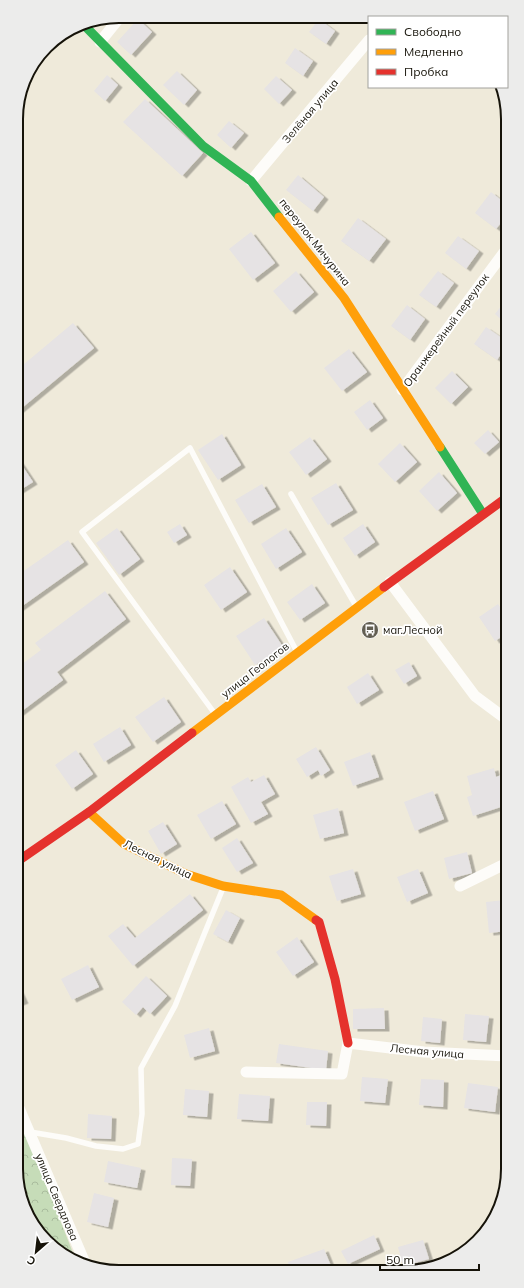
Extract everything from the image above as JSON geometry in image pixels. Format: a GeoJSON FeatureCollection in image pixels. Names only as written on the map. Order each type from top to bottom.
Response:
{"type":"FeatureCollection","features":[{"type":"Feature","properties":{"kind":"street"},"geometry":{"type":"LineString","coordinates":[[100,42],[115,23]]}},
{"type":"Feature","properties":{"kind":"street","name":"переулок Мичурина"},"geometry":{"type":"LineString","coordinates":[[87,28],[203,146],[251,181],[344,298],[483,514]]}},
{"type":"Feature","properties":{"kind":"street","name":"Зелёная улица"},"geometry":{"type":"LineString","coordinates":[[251,181],[368,41]]}},
{"type":"Feature","properties":{"kind":"street","name":"Оранжерейный переулок"},"geometry":{"type":"LineString","coordinates":[[402,390],[501,256]]}},
{"type":"Feature","properties":{"kind":"street","name":"улица Геологов"},"geometry":{"type":"LineString","coordinates":[[23,858],[89,812],[390,582],[501,502]]}},
{"type":"Feature","properties":{"kind":"street"},"geometry":{"type":"LineString","coordinates":[[390,582],[475,696],[501,715]]}},
{"type":"Feature","properties":{"kind":"street","name":"Лесная улица"},"geometry":{"type":"LineString","coordinates":[[89,812],[124,844],[186,874],[223,886],[280,895],[318,922],[335,979],[348,1043],[342,1074],[246,1072]]}},
{"type":"Feature","properties":{"kind":"street"},"geometry":{"type":"LineString","coordinates":[[460,886],[501,866]]}},
{"type":"Feature","properties":{"kind":"street","name":"Лесная улица"},"geometry":{"type":"LineString","coordinates":[[348,1043],[424,1052],[501,1056]]}},
{"type":"Feature","properties":{"kind":"street","name":"улица Свердлова"},"geometry":{"type":"LineString","coordinates":[[23,1117],[83,1258]]}},
{"type":"Feature","properties":{"kind":"lane"},"geometry":{"type":"LineString","coordinates":[[216,716],[82,532],[190,448],[298,652]]}},
{"type":"Feature","properties":{"kind":"lane"},"geometry":{"type":"LineString","coordinates":[[290,494],[357,608]]}},
{"type":"Feature","properties":{"kind":"lane"},"geometry":{"type":"LineString","coordinates":[[30,1132],[116,1149],[123,1149],[138,1144],[142,1114],[141,1068],[175,1006],[223,886]]}},
{"type":"Feature","properties":{"kind":"green space"},"geometry":{"type":"Polygon","coordinates":[[[23,1126],[73,1253],[56,1241],[56,1232],[47,1232],[39,1223],[30,1206],[26,1194],[23,1169],[23,1126]]]}},
{"type":"Feature","properties":{"kind":"building"},"geometry":{"type":"Polygon","coordinates":[[[134,23],[142,23],[152,32],[131,55],[117,42],[134,23]]]}},
{"type":"Feature","properties":{"kind":"building"},"geometry":{"type":"Polygon","coordinates":[[[316,23],[324,23],[335,31],[326,44],[309,32],[316,23]]]}},
{"type":"Feature","properties":{"kind":"building"},"geometry":{"type":"Polygon","coordinates":[[[295,48],[313,61],[303,76],[285,63],[295,48]]]}},
{"type":"Feature","properties":{"kind":"building"},"geometry":{"type":"Polygon","coordinates":[[[177,71],[197,90],[184,105],[163,85],[177,71]]]}},
{"type":"Feature","properties":{"kind":"building"},"geometry":{"type":"Polygon","coordinates":[[[107,75],[118,85],[105,101],[94,91],[107,75]]]}},
{"type":"Feature","properties":{"kind":"building"},"geometry":{"type":"Polygon","coordinates":[[[276,76],[292,90],[279,104],[264,89],[276,76]]]}},
{"type":"Feature","properties":{"kind":"building"},"geometry":{"type":"Polygon","coordinates":[[[145,99],[203,153],[182,176],[123,122],[145,99]]]}},
{"type":"Feature","properties":{"kind":"building"},"geometry":{"type":"Polygon","coordinates":[[[229,121],[244,133],[231,148],[217,135],[229,121]]]}},
{"type":"Feature","properties":{"kind":"building"},"geometry":{"type":"Polygon","coordinates":[[[298,175],[324,197],[313,211],[286,190],[298,175]]]}},
{"type":"Feature","properties":{"kind":"building"},"geometry":{"type":"Polygon","coordinates":[[[491,192],[501,200],[501,223],[496,229],[475,213],[491,192]]]}},
{"type":"Feature","properties":{"kind":"building"},"geometry":{"type":"Polygon","coordinates":[[[358,218],[386,239],[369,261],[341,241],[358,218]]]}},
{"type":"Feature","properties":{"kind":"building"},"geometry":{"type":"Polygon","coordinates":[[[251,232],[275,263],[253,280],[229,249],[251,232]]]}},
{"type":"Feature","properties":{"kind":"building"},"geometry":{"type":"Polygon","coordinates":[[[458,236],[479,251],[466,269],[445,253],[458,236]]]}},
{"type":"Feature","properties":{"kind":"building"},"geometry":{"type":"Polygon","coordinates":[[[296,271],[314,292],[291,312],[273,291],[296,271]]]}},
{"type":"Feature","properties":{"kind":"building"},"geometry":{"type":"Polygon","coordinates":[[[438,271],[454,283],[436,307],[419,295],[438,271]]]}},
{"type":"Feature","properties":{"kind":"building"},"geometry":{"type":"Polygon","coordinates":[[[407,305],[425,319],[410,340],[391,326],[407,305]]]}},
{"type":"Feature","properties":{"kind":"building"},"geometry":{"type":"Polygon","coordinates":[[[501,306],[501,319],[495,314],[501,306]]]}},
{"type":"Feature","properties":{"kind":"building"},"geometry":{"type":"Polygon","coordinates":[[[73,323],[94,348],[23,407],[23,365],[73,323]]]}},
{"type":"Feature","properties":{"kind":"building"},"geometry":{"type":"Polygon","coordinates":[[[486,327],[501,337],[501,354],[497,360],[474,344],[486,327]]]}},
{"type":"Feature","properties":{"kind":"building"},"geometry":{"type":"Polygon","coordinates":[[[349,349],[367,372],[342,391],[324,368],[349,349]]]}},
{"type":"Feature","properties":{"kind":"building"},"geometry":{"type":"Polygon","coordinates":[[[452,371],[468,387],[451,404],[435,388],[452,371]]]}},
{"type":"Feature","properties":{"kind":"building"},"geometry":{"type":"Polygon","coordinates":[[[370,400],[383,418],[367,430],[354,412],[370,400]]]}},
{"type":"Feature","properties":{"kind":"building"},"geometry":{"type":"Polygon","coordinates":[[[488,430],[499,442],[485,454],[474,443],[488,430]]]}},
{"type":"Feature","properties":{"kind":"building"},"geometry":{"type":"Polygon","coordinates":[[[222,434],[241,465],[218,480],[198,450],[222,434]]]}},
{"type":"Feature","properties":{"kind":"building"},"geometry":{"type":"Polygon","coordinates":[[[310,437],[327,459],[306,475],[289,452],[310,437]]]}},
{"type":"Feature","properties":{"kind":"building"},"geometry":{"type":"Polygon","coordinates":[[[400,443],[417,462],[395,482],[378,464],[400,443]]]}},
{"type":"Feature","properties":{"kind":"building"},"geometry":{"type":"Polygon","coordinates":[[[23,467],[33,482],[23,488],[23,467]]]}},
{"type":"Feature","properties":{"kind":"building"},"geometry":{"type":"Polygon","coordinates":[[[439,472],[457,493],[437,511],[419,491],[439,472]]]}},
{"type":"Feature","properties":{"kind":"building"},"geometry":{"type":"Polygon","coordinates":[[[336,483],[353,510],[328,525],[311,498],[336,483]]]}},
{"type":"Feature","properties":{"kind":"building"},"geometry":{"type":"Polygon","coordinates":[[[262,484],[276,507],[249,523],[235,500],[262,484]]]}},
{"type":"Feature","properties":{"kind":"building"},"geometry":{"type":"Polygon","coordinates":[[[180,524],[187,535],[174,543],[167,532],[180,524]]]}},
{"type":"Feature","properties":{"kind":"building"},"geometry":{"type":"Polygon","coordinates":[[[363,524],[375,542],[355,556],[343,538],[363,524]]]}},
{"type":"Feature","properties":{"kind":"building"},"geometry":{"type":"Polygon","coordinates":[[[117,528],[140,559],[119,575],[96,543],[117,528]]]}},
{"type":"Feature","properties":{"kind":"building"},"geometry":{"type":"Polygon","coordinates":[[[286,528],[302,552],[276,569],[261,544],[286,528]]]}},
{"type":"Feature","properties":{"kind":"building"},"geometry":{"type":"Polygon","coordinates":[[[68,540],[84,562],[23,605],[23,572],[68,540]]]}},
{"type":"Feature","properties":{"kind":"building"},"geometry":{"type":"Polygon","coordinates":[[[230,567],[247,592],[221,610],[204,585],[230,567]]]}},
{"type":"Feature","properties":{"kind":"building"},"geometry":{"type":"Polygon","coordinates":[[[312,584],[325,603],[300,620],[287,602],[312,584]]]}},
{"type":"Feature","properties":{"kind":"building"},"geometry":{"type":"Polygon","coordinates":[[[105,591],[126,619],[57,672],[63,680],[23,710],[23,663],[41,650],[35,643],[105,591]]]}},
{"type":"Feature","properties":{"kind":"building"},"geometry":{"type":"Polygon","coordinates":[[[498,604],[501,608],[501,637],[495,641],[479,617],[498,604]]]}},
{"type":"Feature","properties":{"kind":"building"},"geometry":{"type":"Polygon","coordinates":[[[264,618],[283,647],[255,665],[236,636],[264,618]]]}},
{"type":"Feature","properties":{"kind":"building"},"geometry":{"type":"Polygon","coordinates":[[[409,662],[417,676],[404,684],[395,670],[409,662]]]}},
{"type":"Feature","properties":{"kind":"building"},"geometry":{"type":"Polygon","coordinates":[[[368,673],[379,690],[357,704],[347,687],[368,673]]]}},
{"type":"Feature","properties":{"kind":"building"},"geometry":{"type":"Polygon","coordinates":[[[164,697],[181,722],[153,742],[135,717],[164,697]]]}},
{"type":"Feature","properties":{"kind":"building"},"geometry":{"type":"Polygon","coordinates":[[[120,727],[131,745],[104,762],[93,744],[120,727]]]}},
{"type":"Feature","properties":{"kind":"building"},"geometry":{"type":"Polygon","coordinates":[[[316,747],[330,770],[321,776],[318,770],[307,777],[296,759],[316,747]]]}},
{"type":"Feature","properties":{"kind":"building"},"geometry":{"type":"Polygon","coordinates":[[[76,750],[93,774],[72,789],[55,765],[76,750]]]}},
{"type":"Feature","properties":{"kind":"building"},"geometry":{"type":"Polygon","coordinates":[[[370,752],[379,777],[353,786],[344,762],[370,752]]]}},
{"type":"Feature","properties":{"kind":"building"},"geometry":{"type":"Polygon","coordinates":[[[494,768],[496,777],[501,775],[501,807],[473,816],[467,797],[472,795],[467,776],[494,768]]]}},
{"type":"Feature","properties":{"kind":"building"},"geometry":{"type":"Polygon","coordinates":[[[264,775],[275,794],[261,802],[268,814],[251,823],[231,787],[248,777],[251,782],[264,775]]]}},
{"type":"Feature","properties":{"kind":"building"},"geometry":{"type":"Polygon","coordinates":[[[433,791],[444,819],[415,831],[404,802],[433,791]]]}},
{"type":"Feature","properties":{"kind":"building"},"geometry":{"type":"Polygon","coordinates":[[[222,801],[236,824],[211,839],[197,815],[222,801]]]}},
{"type":"Feature","properties":{"kind":"building"},"geometry":{"type":"Polygon","coordinates":[[[338,808],[344,833],[320,839],[313,815],[338,808]]]}},
{"type":"Feature","properties":{"kind":"building"},"geometry":{"type":"Polygon","coordinates":[[[163,822],[177,844],[161,854],[148,831],[163,822]]]}},
{"type":"Feature","properties":{"kind":"building"},"geometry":{"type":"Polygon","coordinates":[[[237,838],[253,863],[237,872],[222,848],[237,838]]]}},
{"type":"Feature","properties":{"kind":"building"},"geometry":{"type":"Polygon","coordinates":[[[467,852],[472,873],[449,879],[444,858],[467,852]]]}},
{"type":"Feature","properties":{"kind":"building"},"geometry":{"type":"Polygon","coordinates":[[[353,869],[361,894],[337,901],[329,876],[353,869]]]}},
{"type":"Feature","properties":{"kind":"building"},"geometry":{"type":"Polygon","coordinates":[[[418,869],[428,893],[407,902],[397,877],[418,869]]]}},
{"type":"Feature","properties":{"kind":"building"},"geometry":{"type":"Polygon","coordinates":[[[190,894],[203,910],[133,966],[108,936],[123,924],[135,938],[190,894]]]}},
{"type":"Feature","properties":{"kind":"building"},"geometry":{"type":"Polygon","coordinates":[[[501,900],[501,932],[489,933],[486,902],[501,900]]]}},
{"type":"Feature","properties":{"kind":"building"},"geometry":{"type":"Polygon","coordinates":[[[226,910],[240,918],[228,942],[213,934],[226,910]]]}},
{"type":"Feature","properties":{"kind":"building"},"geometry":{"type":"Polygon","coordinates":[[[297,937],[314,962],[293,976],[276,952],[297,937]]]}},
{"type":"Feature","properties":{"kind":"building"},"geometry":{"type":"Polygon","coordinates":[[[88,965],[99,987],[72,1000],[61,979],[88,965]]]}},
{"type":"Feature","properties":{"kind":"building"},"geometry":{"type":"Polygon","coordinates":[[[146,976],[167,996],[150,1014],[143,1007],[136,1015],[122,1002],[146,976]]]}},
{"type":"Feature","properties":{"kind":"building"},"geometry":{"type":"Polygon","coordinates":[[[384,1008],[385,1029],[353,1029],[353,1009],[384,1008]]]}},
{"type":"Feature","properties":{"kind":"building"},"geometry":{"type":"Polygon","coordinates":[[[465,1014],[489,1016],[486,1042],[463,1040],[465,1014]]]}},
{"type":"Feature","properties":{"kind":"building"},"geometry":{"type":"Polygon","coordinates":[[[423,1017],[442,1019],[440,1043],[421,1041],[423,1017]]]}},
{"type":"Feature","properties":{"kind":"building"},"geometry":{"type":"Polygon","coordinates":[[[209,1028],[215,1051],[190,1058],[184,1035],[209,1028]]]}},
{"type":"Feature","properties":{"kind":"building"},"geometry":{"type":"Polygon","coordinates":[[[279,1044],[328,1051],[326,1070],[276,1063],[279,1044]]]}},
{"type":"Feature","properties":{"kind":"building"},"geometry":{"type":"Polygon","coordinates":[[[362,1077],[388,1079],[385,1103],[360,1101],[362,1077]]]}},
{"type":"Feature","properties":{"kind":"building"},"geometry":{"type":"Polygon","coordinates":[[[421,1079],[444,1080],[443,1107],[419,1105],[421,1079]]]}},
{"type":"Feature","properties":{"kind":"building"},"geometry":{"type":"Polygon","coordinates":[[[468,1083],[498,1087],[495,1112],[464,1108],[468,1083]]]}},
{"type":"Feature","properties":{"kind":"building"},"geometry":{"type":"Polygon","coordinates":[[[185,1089],[209,1091],[207,1117],[183,1115],[185,1089]]]}},
{"type":"Feature","properties":{"kind":"building"},"geometry":{"type":"Polygon","coordinates":[[[239,1094],[270,1096],[268,1121],[237,1119],[239,1094]]]}},
{"type":"Feature","properties":{"kind":"building"},"geometry":{"type":"Polygon","coordinates":[[[307,1102],[327,1102],[326,1126],[306,1125],[307,1102]]]}},
{"type":"Feature","properties":{"kind":"building"},"geometry":{"type":"Polygon","coordinates":[[[88,1114],[112,1116],[111,1139],[87,1138],[88,1114]]]}},
{"type":"Feature","properties":{"kind":"building"},"geometry":{"type":"Polygon","coordinates":[[[172,1158],[192,1159],[190,1186],[171,1185],[172,1158]]]}},
{"type":"Feature","properties":{"kind":"building"},"geometry":{"type":"Polygon","coordinates":[[[108,1161],[141,1168],[137,1188],[104,1182],[108,1161]]]}},
{"type":"Feature","properties":{"kind":"building"},"geometry":{"type":"Polygon","coordinates":[[[94,1193],[114,1198],[108,1227],[87,1222],[94,1193]]]}},
{"type":"Feature","properties":{"kind":"building"},"geometry":{"type":"Polygon","coordinates":[[[374,1235],[380,1249],[348,1264],[341,1251],[374,1235]]]}},
{"type":"Feature","properties":{"kind":"building"},"geometry":{"type":"Polygon","coordinates":[[[423,1240],[429,1259],[403,1265],[398,1247],[423,1240]]]}},
{"type":"Feature","properties":{"kind":"building"},"geometry":{"type":"Polygon","coordinates":[[[324,1249],[331,1265],[289,1265],[288,1262],[324,1249]]]}},
{"type":"Feature","properties":{"kind":"traffic: fast"},"geometry":{"type":"LineString","coordinates":[[87,28],[203,146],[251,181],[279,217]]}},
{"type":"Feature","properties":{"kind":"traffic: fast"},"geometry":{"type":"LineString","coordinates":[[440,447],[483,514]]}},
{"type":"Feature","properties":{"kind":"traffic: slow"},"geometry":{"type":"LineString","coordinates":[[279,217],[344,298],[440,447]]}},
{"type":"Feature","properties":{"kind":"traffic: slow"},"geometry":{"type":"LineString","coordinates":[[192,733],[384,587]]}},
{"type":"Feature","properties":{"kind":"traffic: slow"},"geometry":{"type":"LineString","coordinates":[[89,812],[124,844],[186,874],[223,886],[281,895],[316,920]]}},
{"type":"Feature","properties":{"kind":"traffic: jam"},"geometry":{"type":"LineString","coordinates":[[384,587],[501,502]]}},
{"type":"Feature","properties":{"kind":"traffic: jam"},"geometry":{"type":"LineString","coordinates":[[23,858],[89,812],[192,733]]}},
{"type":"Feature","properties":{"kind":"traffic: jam"},"geometry":{"type":"LineString","coordinates":[[316,920],[319,922],[335,979],[348,1043]]}},
{"type":"Feature","properties":{"kind":"place","name":"маг.Лесной"},"geometry":{"type":"Point","coordinates":[370,630]}}]}
